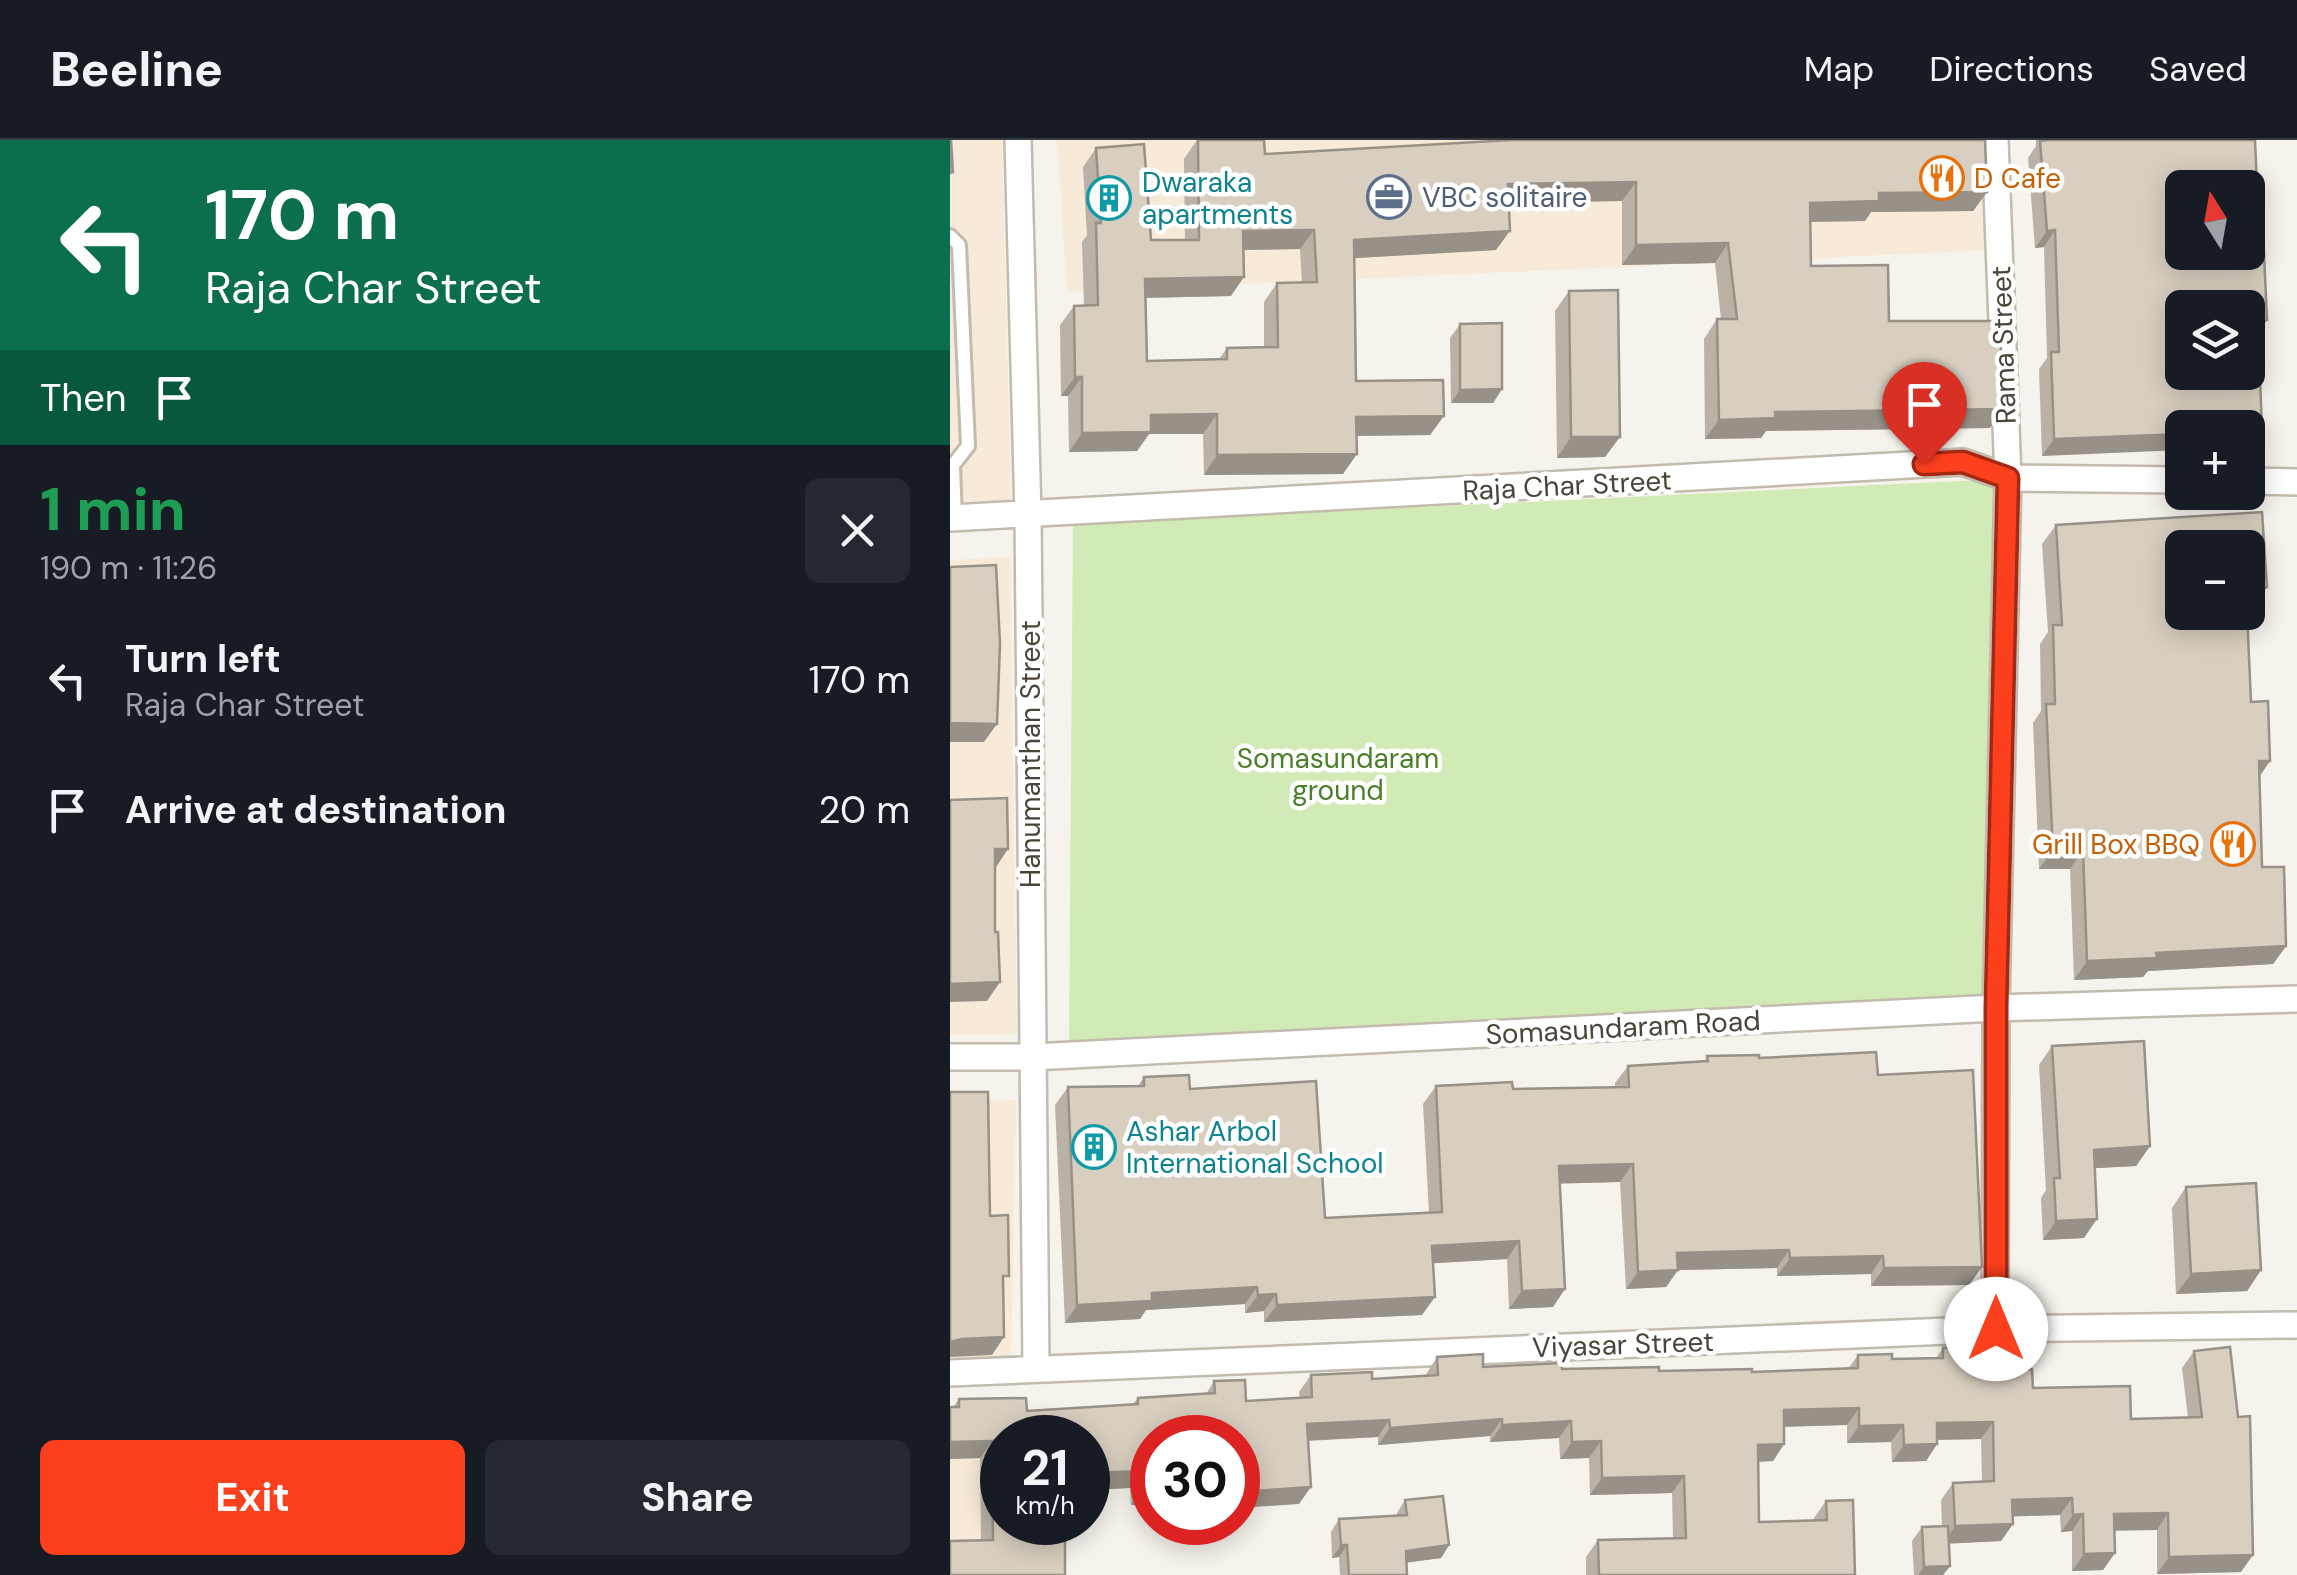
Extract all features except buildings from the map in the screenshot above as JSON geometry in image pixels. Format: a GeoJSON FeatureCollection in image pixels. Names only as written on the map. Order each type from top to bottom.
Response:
{"type":"FeatureCollection","features":[{"type":"Feature","properties":{"kind":"street","name":"Hanumanthan Street"},"geometry":{"type":"LineString","coordinates":[[1018,140],[1028,515],[1036,1368]]}},
{"type":"Feature","properties":{"kind":"street","name":"Rama Street"},"geometry":{"type":"LineString","coordinates":[[1995,140],[2008,478],[1996,1008],[1996,1329]]}},
{"type":"Feature","properties":{"kind":"street","name":"Raja Char Street"},"geometry":{"type":"LineString","coordinates":[[952,518],[1963,462],[2008,478],[2165,480]]}},
{"type":"Feature","properties":{"kind":"street"},"geometry":{"type":"LineString","coordinates":[[2265,481],[2297,482]]}},
{"type":"Feature","properties":{"kind":"street","name":"Somasundaram Road"},"geometry":{"type":"LineString","coordinates":[[950,1057],[1033,1057],[1996,1008],[2297,999]]}},
{"type":"Feature","properties":{"kind":"street","name":"Viyasar Street"},"geometry":{"type":"LineString","coordinates":[[950,1373],[1996,1329],[2297,1325]]}},
{"type":"Feature","properties":{"kind":"lane"},"geometry":{"type":"LineString","coordinates":[[950,236],[959,245],[968,446],[952,468],[952,518]]}},
{"type":"Feature","properties":{"kind":"shaded area"},"geometry":{"type":"Polygon","coordinates":[[[950,140],[1002,140],[1011,500],[950,502],[950,140]]]}},
{"type":"Feature","properties":{"kind":"shaded area"},"geometry":{"type":"Polygon","coordinates":[[[1057,140],[1989,140],[1993,250],[1067,292],[1057,140]]]}},
{"type":"Feature","properties":{"kind":"shaded area"},"geometry":{"type":"Polygon","coordinates":[[[1010,557],[1017,1034],[950,1035],[950,560],[1010,557]]]}},
{"type":"Feature","properties":{"kind":"shaded area"},"geometry":{"type":"Polygon","coordinates":[[[1016,1100],[1011,1364],[950,1365],[950,1102],[1016,1100]]]}},
{"type":"Feature","properties":{"kind":"shaded area"},"geometry":{"type":"Polygon","coordinates":[[[950,1417],[980,1429],[980,1544],[950,1575],[950,1417]]]}},
{"type":"Feature","properties":{"kind":"green space","name":"Somasundaram ground"},"geometry":{"type":"Polygon","coordinates":[[[2002,479],[2007,1002],[1069,1050],[1073,524],[2002,479]]]}},
{"type":"Feature","properties":{"kind":"place","name":"D Cafe"},"geometry":{"type":"Point","coordinates":[1942,178]}},
{"type":"Feature","properties":{"kind":"place","name":"VBC solitaire"},"geometry":{"type":"Point","coordinates":[1389,197]}},
{"type":"Feature","properties":{"kind":"place","name":"Dwaraka apartments"},"geometry":{"type":"Point","coordinates":[1109,198]}},
{"type":"Feature","properties":{"kind":"place","name":"Grill Box BBQ"},"geometry":{"type":"Point","coordinates":[2233,844]}},
{"type":"Feature","properties":{"kind":"place","name":"Ashar Arbol International School"},"geometry":{"type":"Point","coordinates":[1094,1147]}},
{"type":"Feature","properties":{"kind":"route"},"geometry":{"type":"LineString","coordinates":[[1924,464],[1963,462],[2008,478],[1996,1008],[1996,1329]]}}]}
